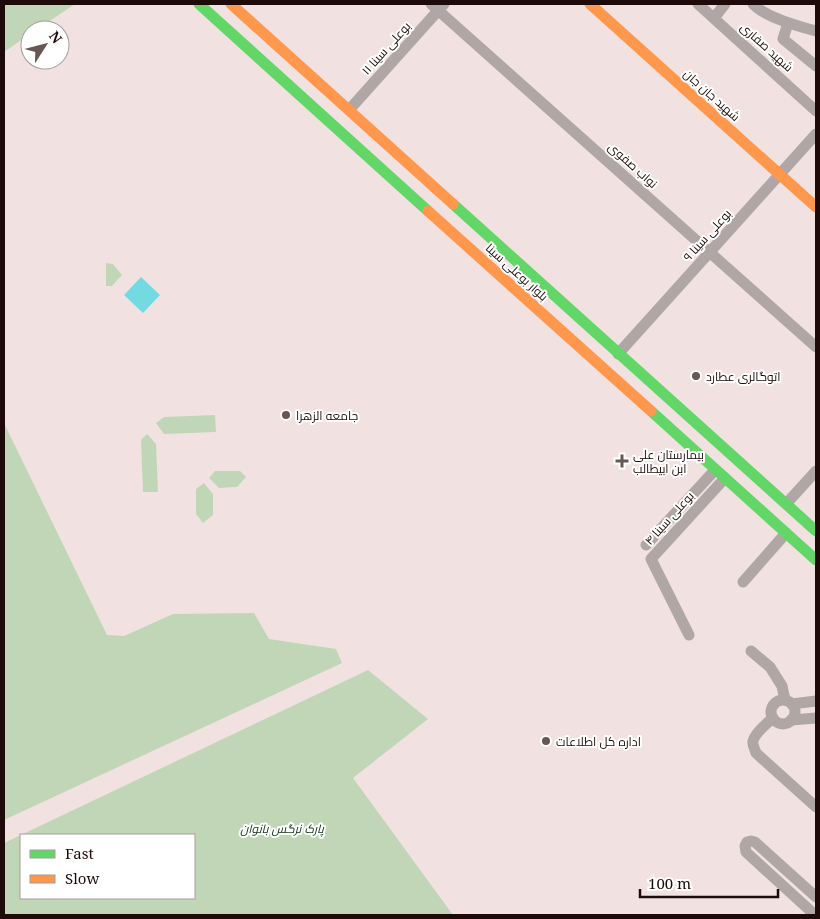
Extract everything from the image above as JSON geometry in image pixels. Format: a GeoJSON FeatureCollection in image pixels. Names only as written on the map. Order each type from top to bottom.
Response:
{"type":"FeatureCollection","features":[{"type":"Feature","properties":{"kind":"main road","name":"بلوار بوعلی سینا"},"geometry":{"type":"LineString","coordinates":[[199,4],[722,481],[816,560]]}},
{"type":"Feature","properties":{"kind":"main road","name":"بلوار بوعلی سینا"},"geometry":{"type":"LineString","coordinates":[[231,4],[816,531]]}},
{"type":"Feature","properties":{"kind":"main road","name":"شهید جان جان"},"geometry":{"type":"LineString","coordinates":[[590,4],[816,207]]}},
{"type":"Feature","properties":{"kind":"main road"},"geometry":{"type":"LineString","coordinates":[[713,472],[730,453]]}},
{"type":"Feature","properties":{"kind":"main road"},"geometry":{"type":"LineString","coordinates":[[722,481],[739,462]]}},
{"type":"Feature","properties":{"kind":"street","name":"شهید صفاری"},"geometry":{"type":"LineString","coordinates":[[698,4],[816,111]]}},
{"type":"Feature","properties":{"kind":"street"},"geometry":{"type":"LineString","coordinates":[[714,18],[725,4]]}},
{"type":"Feature","properties":{"kind":"street"},"geometry":{"type":"LineString","coordinates":[[752,4],[788,23],[816,31]]}},
{"type":"Feature","properties":{"kind":"street","name":"بوعلی سینا ۱۱"},"geometry":{"type":"LineString","coordinates":[[349,110],[438,6]]}},
{"type":"Feature","properties":{"kind":"street","name":"نواب صفوی"},"geometry":{"type":"LineString","coordinates":[[438,6],[816,347]]}},
{"type":"Feature","properties":{"kind":"street"},"geometry":{"type":"LineString","coordinates":[[788,23],[783,39],[816,66]]}},
{"type":"Feature","properties":{"kind":"street","name":"بوعلی سینا ۹"},"geometry":{"type":"LineString","coordinates":[[618,354],[816,134]]}},
{"type":"Feature","properties":{"kind":"street"},"geometry":{"type":"LineString","coordinates":[[786,504],[816,471]]}},
{"type":"Feature","properties":{"kind":"street","name":"بوعلی سینا ۴"},"geometry":{"type":"LineString","coordinates":[[646,545],[713,472]]}},
{"type":"Feature","properties":{"kind":"street","name":"بوعلی سینا ۴"},"geometry":{"type":"LineString","coordinates":[[689,635],[651,559],[722,481]]}},
{"type":"Feature","properties":{"kind":"street"},"geometry":{"type":"LineString","coordinates":[[677,512],[686,520]]}},
{"type":"Feature","properties":{"kind":"street"},"geometry":{"type":"LineString","coordinates":[[743,582],[786,533]]}},
{"type":"Feature","properties":{"kind":"street"},"geometry":{"type":"LineString","coordinates":[[751,651],[770,667],[782,686],[795,712],[791,720]]}},
{"type":"Feature","properties":{"kind":"street"},"geometry":{"type":"LineString","coordinates":[[816,701],[778,701],[773,705],[771,711],[773,718],[781,724],[791,720],[816,718]]}},
{"type":"Feature","properties":{"kind":"street"},"geometry":{"type":"LineString","coordinates":[[773,718],[761,728],[753,740],[756,753],[816,807]]}},
{"type":"Feature","properties":{"kind":"street"},"geometry":{"type":"LineString","coordinates":[[816,897],[755,842],[747,842],[744,846],[746,852],[816,915]]}},
{"type":"Feature","properties":{"kind":"green space"},"geometry":{"type":"Polygon","coordinates":[[[4,4],[75,4],[51,20],[20,20],[20,41],[4,52],[4,4]]]}},
{"type":"Feature","properties":{"kind":"green space"},"geometry":{"type":"Polygon","coordinates":[[[106,263],[113,264],[122,275],[112,286],[106,286],[106,263]]]}},
{"type":"Feature","properties":{"kind":"green space"},"geometry":{"type":"Polygon","coordinates":[[[215,415],[216,432],[164,434],[156,423],[164,417],[215,415]]]}},
{"type":"Feature","properties":{"kind":"green space"},"geometry":{"type":"Polygon","coordinates":[[[4,423],[107,635],[124,636],[173,614],[254,613],[269,639],[336,649],[342,663],[4,820],[4,423]]]}},
{"type":"Feature","properties":{"kind":"green space"},"geometry":{"type":"Polygon","coordinates":[[[147,434],[156,444],[158,492],[143,492],[141,440],[147,434]]]}},
{"type":"Feature","properties":{"kind":"green space"},"geometry":{"type":"Polygon","coordinates":[[[215,471],[240,471],[246,477],[237,487],[219,488],[209,478],[215,471]]]}},
{"type":"Feature","properties":{"kind":"green space"},"geometry":{"type":"Polygon","coordinates":[[[204,483],[213,494],[213,515],[203,523],[196,514],[196,489],[204,483]]]}},
{"type":"Feature","properties":{"kind":"green space","name":"پارک نرگس بانوان"},"geometry":{"type":"Polygon","coordinates":[[[368,670],[428,719],[353,778],[453,915],[4,915],[4,843],[20,835],[20,899],[195,899],[195,834],[23,834],[368,670]]]}},
{"type":"Feature","properties":{"kind":"water"},"geometry":{"type":"Polygon","coordinates":[[[141,277],[160,295],[143,313],[124,295],[141,277]]]}},
{"type":"Feature","properties":{"kind":"traffic: fast"},"geometry":{"type":"LineString","coordinates":[[199,4],[428,211]]}},
{"type":"Feature","properties":{"kind":"traffic: fast"},"geometry":{"type":"LineString","coordinates":[[453,204],[816,531]]}},
{"type":"Feature","properties":{"kind":"traffic: fast"},"geometry":{"type":"LineString","coordinates":[[651,411],[816,560]]}},
{"type":"Feature","properties":{"kind":"traffic: slow"},"geometry":{"type":"LineString","coordinates":[[231,4],[453,204]]}},
{"type":"Feature","properties":{"kind":"traffic: slow"},"geometry":{"type":"LineString","coordinates":[[590,4],[816,207]]}},
{"type":"Feature","properties":{"kind":"traffic: slow"},"geometry":{"type":"LineString","coordinates":[[428,211],[651,411]]}},
{"type":"Feature","properties":{"kind":"place","name":"اتوگالری عطارد"},"geometry":{"type":"Point","coordinates":[696,376]}},
{"type":"Feature","properties":{"kind":"place","name":"جامعه الزهرا"},"geometry":{"type":"Point","coordinates":[286,415]}},
{"type":"Feature","properties":{"kind":"place","name":"بیمارستان علی ابن ابیطالب"},"geometry":{"type":"Point","coordinates":[622,461]}},
{"type":"Feature","properties":{"kind":"place","name":"اداره کل اطلاعات"},"geometry":{"type":"Point","coordinates":[546,741]}}]}
